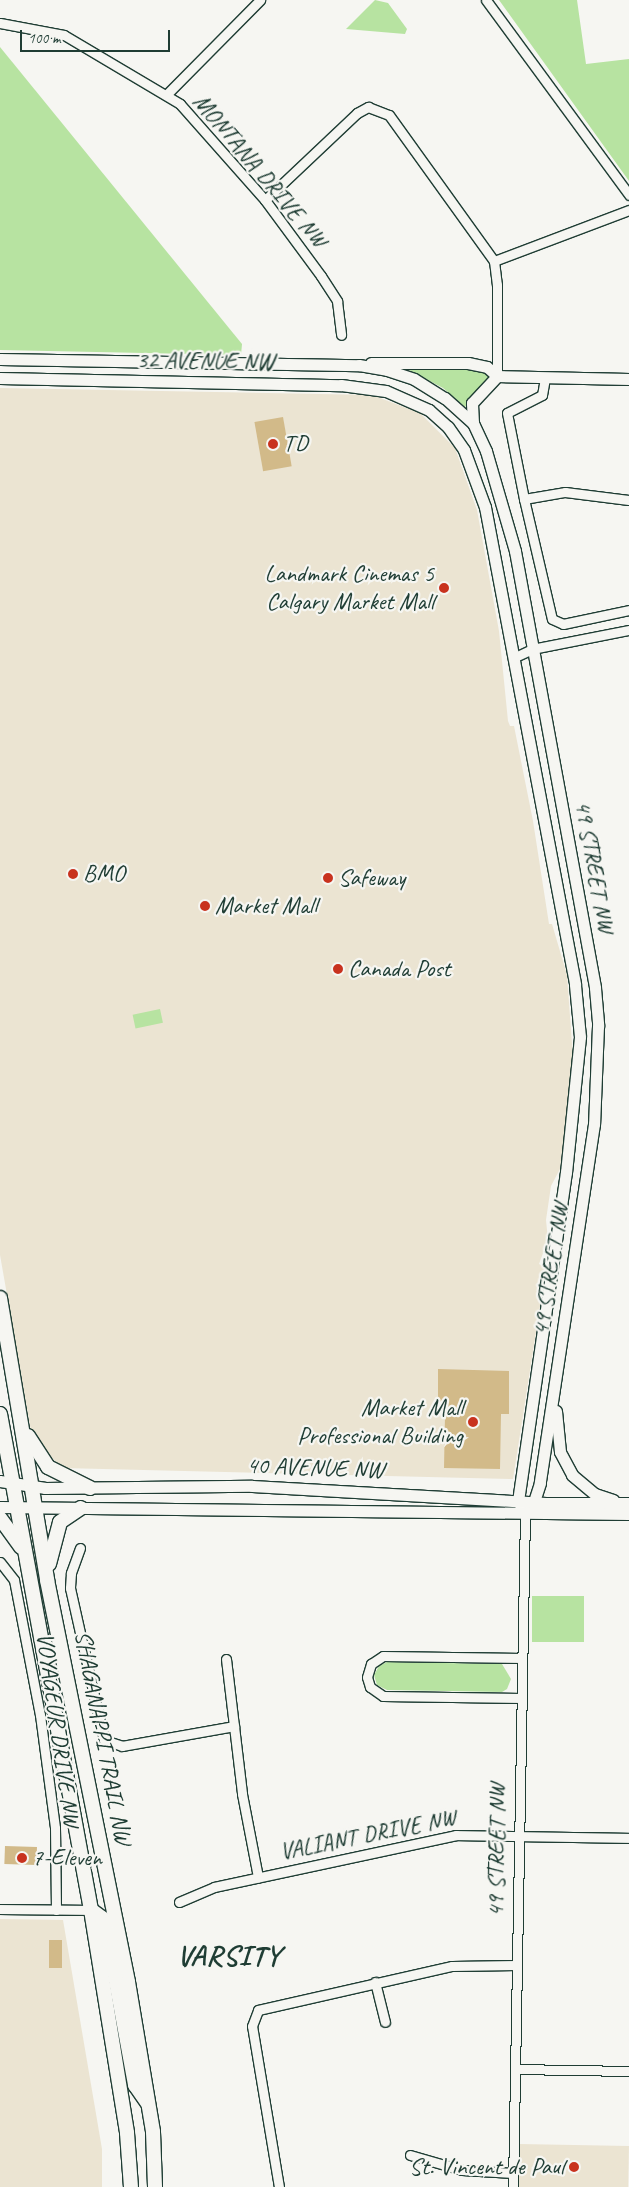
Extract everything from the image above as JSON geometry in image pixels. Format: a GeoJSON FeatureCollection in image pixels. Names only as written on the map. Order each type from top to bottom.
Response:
{"type":"FeatureCollection","features":[{"type":"Feature","properties":{"kind":"main road","name":"SHAGANAPPI TRAIL NW"},"geometry":{"type":"LineString","coordinates":[[0,1298],[24,1430],[47,1580],[86,1758],[148,2104],[155,2187]]}},
{"type":"Feature","properties":{"kind":"main road","name":"SHAGANAPPI TRAIL NW"},"geometry":{"type":"LineString","coordinates":[[0,1414],[7,1483],[17,1507],[92,1910],[128,2133],[131,2187]]}},
{"type":"Feature","properties":{"kind":"main road"},"geometry":{"type":"LineString","coordinates":[[24,1430],[48,1467],[90,1488]]}},
{"type":"Feature","properties":{"kind":"main road"},"geometry":{"type":"LineString","coordinates":[[47,1580],[60,1522],[81,1508]]}},
{"type":"Feature","properties":{"kind":"main road"},"geometry":{"type":"LineString","coordinates":[[0,1518],[25,1554]]}},
{"type":"Feature","properties":{"kind":"main road"},"geometry":{"type":"LineString","coordinates":[[92,1910],[102,1918],[107,1932],[135,2086],[148,2104]]}},
{"type":"Feature","properties":{"kind":"street"},"geometry":{"type":"LineString","coordinates":[[166,94],[260,0]]}},
{"type":"Feature","properties":{"kind":"street"},"geometry":{"type":"LineString","coordinates":[[486,0],[629,196]]}},
{"type":"Feature","properties":{"kind":"street","name":"MONTANA DRIVE NW"},"geometry":{"type":"LineString","coordinates":[[0,23],[64,35],[180,104],[265,200],[337,301],[341,335]]}},
{"type":"Feature","properties":{"kind":"street"},"geometry":{"type":"LineString","coordinates":[[265,200],[357,113],[368,107],[380,109],[389,115],[494,261],[497,285],[496,376],[472,403],[472,423]]}},
{"type":"Feature","properties":{"kind":"street"},"geometry":{"type":"LineString","coordinates":[[494,261],[629,210]]}},
{"type":"Feature","properties":{"kind":"street","name":"32 AVENUE NW"},"geometry":{"type":"LineString","coordinates":[[0,358],[359,365],[422,360],[487,366],[496,376],[629,379]]}},
{"type":"Feature","properties":{"kind":"street","name":"32 AVENUE NW"},"geometry":{"type":"LineString","coordinates":[[359,365],[414,379]]}},
{"type":"Feature","properties":{"kind":"street","name":"32 AVENUE NW"},"geometry":{"type":"LineString","coordinates":[[0,378],[341,385],[408,398]]}},
{"type":"Feature","properties":{"kind":"street"},"geometry":{"type":"LineString","coordinates":[[545,378],[542,395],[507,413],[524,499],[552,619],[563,624],[629,610]]}},
{"type":"Feature","properties":{"kind":"street","name":"49 STREET NW"},"geometry":{"type":"LineString","coordinates":[[414,379],[446,398],[472,423],[498,484],[515,551],[595,988],[598,1026],[594,1124],[555,1386],[534,1502],[525,1514]]}},
{"type":"Feature","properties":{"kind":"street","name":"49 STREET NW"},"geometry":{"type":"LineString","coordinates":[[408,398],[448,427],[476,478],[513,658],[575,985],[580,1037],[570,1147],[518,1501],[525,1514],[513,2187]]}},
{"type":"Feature","properties":{"kind":"street"},"geometry":{"type":"LineString","coordinates":[[524,499],[565,492],[629,500]]}},
{"type":"Feature","properties":{"kind":"street"},"geometry":{"type":"LineString","coordinates":[[513,658],[532,648],[629,630]]}},
{"type":"Feature","properties":{"kind":"street"},"geometry":{"type":"LineString","coordinates":[[510,645],[532,648]]}},
{"type":"Feature","properties":{"kind":"street"},"geometry":{"type":"LineString","coordinates":[[555,1386],[558,1441],[565,1465],[586,1488],[624,1502]]}},
{"type":"Feature","properties":{"kind":"street","name":"40 AVENUE NW"},"geometry":{"type":"LineString","coordinates":[[7,1483],[90,1488],[252,1486],[534,1502],[624,1502]]}},
{"type":"Feature","properties":{"kind":"street","name":"40 AVENUE NW"},"geometry":{"type":"LineString","coordinates":[[0,1507],[629,1514]]}},
{"type":"Feature","properties":{"kind":"street","name":"VOYAGEUR DRIVE NW"},"geometry":{"type":"LineString","coordinates":[[80,1548],[70,1588],[99,1729],[110,1744],[122,1746],[234,1726]]}},
{"type":"Feature","properties":{"kind":"street","name":"VOYAGEUR DRIVE NW"},"geometry":{"type":"LineString","coordinates":[[0,1562],[14,1580],[40,1715],[55,1828],[56,1910]]}},
{"type":"Feature","properties":{"kind":"street"},"geometry":{"type":"LineString","coordinates":[[521,1698],[383,1696],[370,1687],[367,1677],[371,1664],[388,1655],[522,1658]]}},
{"type":"Feature","properties":{"kind":"street"},"geometry":{"type":"LineString","coordinates":[[226,1659],[234,1726],[258,1877]]}},
{"type":"Feature","properties":{"kind":"street","name":"VALIANT DRIVE NW"},"geometry":{"type":"LineString","coordinates":[[179,1902],[214,1887],[456,1835],[629,1838]]}},
{"type":"Feature","properties":{"kind":"street"},"geometry":{"type":"LineString","coordinates":[[0,1909],[92,1910]]}},
{"type":"Feature","properties":{"kind":"street"},"geometry":{"type":"LineString","coordinates":[[279,2187],[252,2026],[254,2016],[267,2005],[375,1982],[468,1964],[516,1965]]}},
{"type":"Feature","properties":{"kind":"street"},"geometry":{"type":"LineString","coordinates":[[375,1982],[385,2022]]}},
{"type":"Feature","properties":{"kind":"street"},"geometry":{"type":"LineString","coordinates":[[515,2069],[629,2071]]}},
{"type":"Feature","properties":{"kind":"street"},"geometry":{"type":"LineString","coordinates":[[410,2155],[462,2170],[513,2172]]}},
{"type":"Feature","properties":{"kind":"shaded area"},"geometry":{"type":"Polygon","coordinates":[[[0,388],[372,395],[420,413],[455,448],[477,510],[499,631],[508,721],[510,726],[514,726],[533,821],[549,924],[552,924],[567,975],[573,1057],[560,1169],[551,1186],[546,1220],[548,1240],[539,1264],[546,1268],[513,1479],[62,1468],[32,1437],[0,1255],[0,388]]]}},
{"type":"Feature","properties":{"kind":"shaded area"},"geometry":{"type":"Polygon","coordinates":[[[0,1919],[63,1920],[102,2149],[102,2187],[0,2187],[0,1919]]]}},
{"type":"Feature","properties":{"kind":"shaded area","name":"St. Vincent de Paul"},"geometry":{"type":"Polygon","coordinates":[[[519,2144],[629,2146],[628,2187],[518,2187],[519,2144]]]}},
{"type":"Feature","properties":{"kind":"green space"},"geometry":{"type":"Polygon","coordinates":[[[375,0],[388,3],[407,29],[405,34],[346,29],[375,0]]]}},
{"type":"Feature","properties":{"kind":"green space"},"geometry":{"type":"Polygon","coordinates":[[[499,0],[577,0],[586,64],[629,59],[629,181],[499,0]]]}},
{"type":"Feature","properties":{"kind":"green space"},"geometry":{"type":"Polygon","coordinates":[[[0,47],[242,344],[241,355],[0,350],[0,47]]]}},
{"type":"Feature","properties":{"kind":"green space"},"geometry":{"type":"Polygon","coordinates":[[[405,368],[472,370],[488,374],[488,380],[465,407],[443,388],[405,368]]]}},
{"type":"Feature","properties":{"kind":"green space"},"geometry":{"type":"Polygon","coordinates":[[[160,1009],[163,1023],[136,1029],[133,1015],[160,1009]]]}},
{"type":"Feature","properties":{"kind":"green space"},"geometry":{"type":"Polygon","coordinates":[[[532,1596],[584,1596],[584,1642],[532,1642],[532,1596]]]}},
{"type":"Feature","properties":{"kind":"green space"},"geometry":{"type":"Polygon","coordinates":[[[387,1662],[502,1664],[511,1679],[507,1689],[502,1692],[387,1690],[377,1685],[374,1675],[379,1666],[387,1662]]]}},
{"type":"Feature","properties":{"kind":"building","name":"TD"},"geometry":{"type":"Polygon","coordinates":[[[283,417],[292,466],[263,471],[254,422],[283,417]]]}},
{"type":"Feature","properties":{"kind":"building","name":"Market Mall Professional Building"},"geometry":{"type":"Polygon","coordinates":[[[438,1369],[509,1371],[509,1414],[501,1414],[500,1469],[444,1468],[445,1415],[438,1411],[438,1369]]]}},
{"type":"Feature","properties":{"kind":"building","name":"7-Eleven"},"geometry":{"type":"Polygon","coordinates":[[[5,1846],[37,1847],[36,1865],[4,1864],[5,1846]]]}},
{"type":"Feature","properties":{"kind":"building"},"geometry":{"type":"Polygon","coordinates":[[[49,1940],[62,1940],[62,1968],[49,1968],[49,1940]]]}},
{"type":"Feature","properties":{"kind":"place","name":"TD"},"geometry":{"type":"Point","coordinates":[273,444]}},
{"type":"Feature","properties":{"kind":"place","name":"Landmark Cinemas 5 Calgary Market Mall"},"geometry":{"type":"Point","coordinates":[444,588]}},
{"type":"Feature","properties":{"kind":"place","name":"BMO"},"geometry":{"type":"Point","coordinates":[73,874]}},
{"type":"Feature","properties":{"kind":"place","name":"Safeway"},"geometry":{"type":"Point","coordinates":[328,878]}},
{"type":"Feature","properties":{"kind":"place","name":"Market Mall"},"geometry":{"type":"Point","coordinates":[205,906]}},
{"type":"Feature","properties":{"kind":"place","name":"Canada Post"},"geometry":{"type":"Point","coordinates":[338,969]}},
{"type":"Feature","properties":{"kind":"place","name":"Market Mall Professional Building"},"geometry":{"type":"Point","coordinates":[473,1422]}},
{"type":"Feature","properties":{"kind":"place","name":"7-Eleven"},"geometry":{"type":"Point","coordinates":[22,1858]}},
{"type":"Feature","properties":{"kind":"place","name":"St. Vincent de Paul"},"geometry":{"type":"Point","coordinates":[574,2167]}},
{"type":"Feature","properties":{"kind":"district","name":"VARSITY"},"geometry":{"type":"Point","coordinates":[229,1956]}}]}
